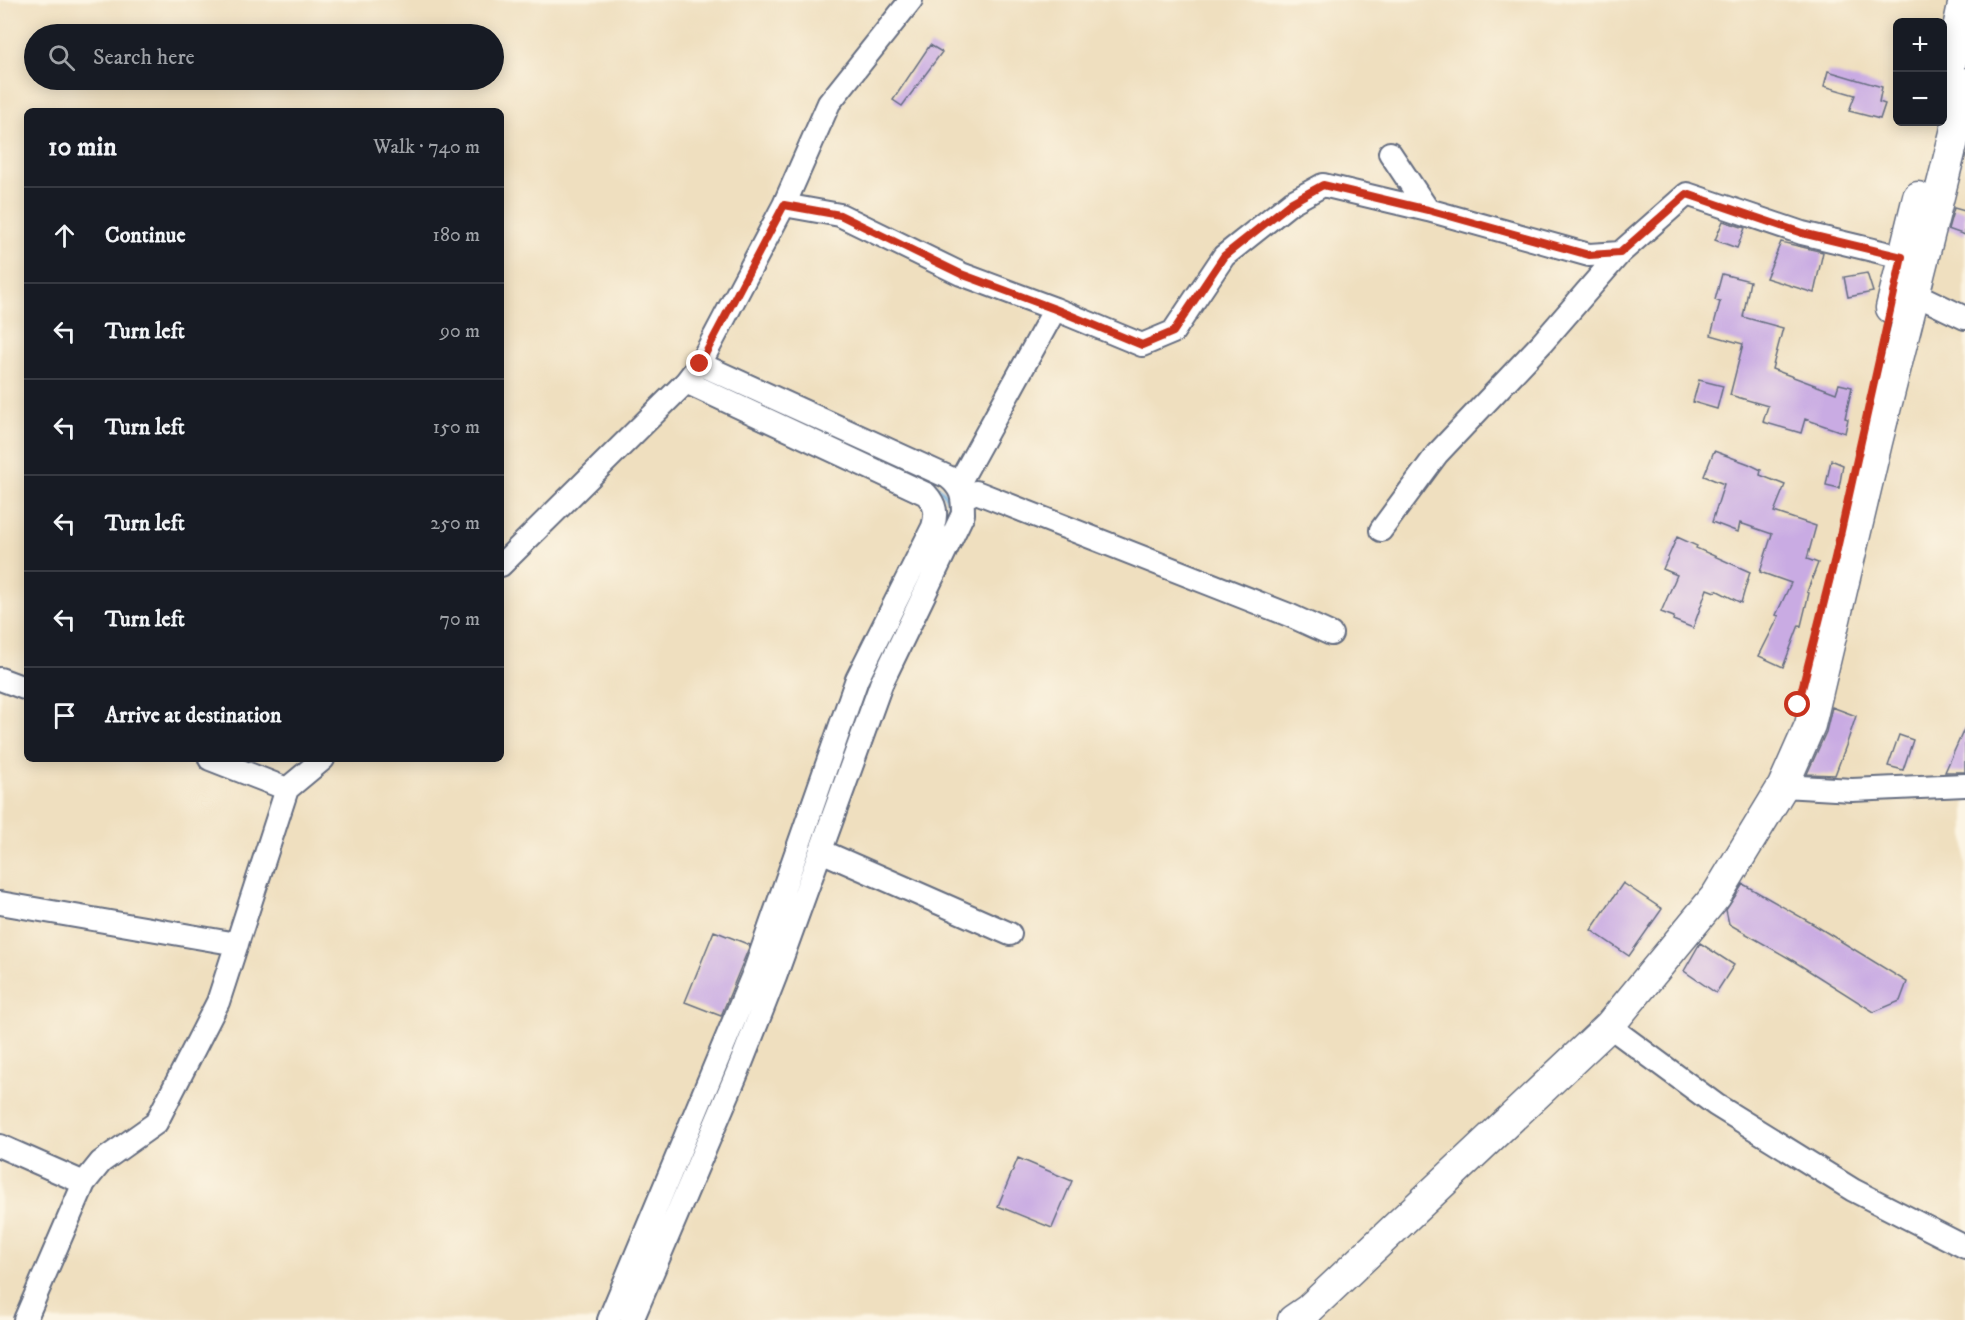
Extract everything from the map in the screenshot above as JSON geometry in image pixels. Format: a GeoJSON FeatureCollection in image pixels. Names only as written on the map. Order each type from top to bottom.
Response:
{"type":"FeatureCollection","features":[{"type":"Feature","properties":{"kind":"main road"},"geometry":{"type":"LineString","coordinates":[[1947,80],[1964,0]]}},
{"type":"Feature","properties":{"kind":"main road"},"geometry":{"type":"LineString","coordinates":[[1293,1320],[1309,1309],[1609,1026],[1716,896],[1784,786],[1810,725],[1877,442],[1959,117],[1965,83]]}},
{"type":"Feature","properties":{"kind":"main road"},"geometry":{"type":"LineString","coordinates":[[1280,1320],[1292,1301],[1565,1041],[1644,962],[1704,880],[1758,790],[1783,742],[1798,705],[1835,558],[1902,257],[1937,126]]}},
{"type":"Feature","properties":{"kind":"street"},"geometry":{"type":"LineString","coordinates":[[504,562],[693,373],[784,205],[829,103],[911,0]]}},
{"type":"Feature","properties":{"kind":"street"},"geometry":{"type":"LineString","coordinates":[[1390,153],[1428,210]]}},
{"type":"Feature","properties":{"kind":"street"},"geometry":{"type":"LineString","coordinates":[[784,205],[840,215],[961,274],[1142,345],[1173,332],[1224,256],[1292,202],[1323,185],[1428,210],[1589,255],[1620,253]]}},
{"type":"Feature","properties":{"kind":"street"},"geometry":{"type":"LineString","coordinates":[[1381,530],[1437,454],[1542,343],[1620,253],[1687,194],[1802,233],[1902,257]]}},
{"type":"Feature","properties":{"kind":"street"},"geometry":{"type":"LineString","coordinates":[[1915,294],[1965,318]]}},
{"type":"Feature","properties":{"kind":"street"},"geometry":{"type":"LineString","coordinates":[[609,1320],[821,851],[881,684],[963,514],[961,491],[1055,309]]}},
{"type":"Feature","properties":{"kind":"street"},"geometry":{"type":"LineString","coordinates":[[693,373],[948,477],[961,491],[976,492],[1289,615],[1331,634]]}},
{"type":"Feature","properties":{"kind":"street"},"geometry":{"type":"LineString","coordinates":[[632,1320],[738,1071],[765,974],[857,679],[933,527],[936,515],[934,503],[926,494],[693,373]]}},
{"type":"Feature","properties":{"kind":"street"},"geometry":{"type":"LineString","coordinates":[[0,679],[24,688]]}},
{"type":"Feature","properties":{"kind":"street"},"geometry":{"type":"LineString","coordinates":[[218,762],[287,789]]}},
{"type":"Feature","properties":{"kind":"street"},"geometry":{"type":"LineString","coordinates":[[25,1320],[84,1183],[101,1162],[156,1123],[218,1002],[287,789],[319,762]]}},
{"type":"Feature","properties":{"kind":"street"},"geometry":{"type":"LineString","coordinates":[[1784,786],[1852,790],[1965,785]]}},
{"type":"Feature","properties":{"kind":"street"},"geometry":{"type":"LineString","coordinates":[[821,851],[1010,934]]}},
{"type":"Feature","properties":{"kind":"street"},"geometry":{"type":"LineString","coordinates":[[0,903],[237,944]]}},
{"type":"Feature","properties":{"kind":"street"},"geometry":{"type":"LineString","coordinates":[[1609,1026],[1726,1112],[1853,1190],[1965,1247]]}},
{"type":"Feature","properties":{"kind":"street"},"geometry":{"type":"LineString","coordinates":[[0,1146],[84,1183]]}},
{"type":"Feature","properties":{"kind":"building"},"geometry":{"type":"Polygon","coordinates":[[[930,45],[942,52],[902,106],[893,100],[930,45]]]}},
{"type":"Feature","properties":{"kind":"building"},"geometry":{"type":"Polygon","coordinates":[[[1828,71],[1882,87],[1879,102],[1885,104],[1880,119],[1849,111],[1855,95],[1824,86],[1828,71]]]}},
{"type":"Feature","properties":{"kind":"building"},"geometry":{"type":"Polygon","coordinates":[[[1954,208],[1965,211],[1965,235],[1948,229],[1954,208]]]}},
{"type":"Feature","properties":{"kind":"building"},"geometry":{"type":"Polygon","coordinates":[[[1723,221],[1745,228],[1737,248],[1715,240],[1723,221]]]}},
{"type":"Feature","properties":{"kind":"building"},"geometry":{"type":"Polygon","coordinates":[[[1781,242],[1823,252],[1814,293],[1766,278],[1781,242]]]}},
{"type":"Feature","properties":{"kind":"building"},"geometry":{"type":"Polygon","coordinates":[[[1867,273],[1873,292],[1848,297],[1844,277],[1867,273]]]}},
{"type":"Feature","properties":{"kind":"building"},"geometry":{"type":"Polygon","coordinates":[[[1722,274],[1750,281],[1743,317],[1783,328],[1772,369],[1836,393],[1839,384],[1852,387],[1845,418],[1848,419],[1845,433],[1805,419],[1801,433],[1763,422],[1768,406],[1730,395],[1743,344],[1711,335],[1720,302],[1715,300],[1722,274]]]}},
{"type":"Feature","properties":{"kind":"building"},"geometry":{"type":"Polygon","coordinates":[[[1699,380],[1723,386],[1717,409],[1693,402],[1699,380]]]}},
{"type":"Feature","properties":{"kind":"building"},"geometry":{"type":"Polygon","coordinates":[[[1714,451],[1749,464],[1761,470],[1760,475],[1785,485],[1774,512],[1816,526],[1807,559],[1818,563],[1807,592],[1809,593],[1801,626],[1799,625],[1783,667],[1759,656],[1779,616],[1776,615],[1791,583],[1760,572],[1772,534],[1740,523],[1738,532],[1712,522],[1724,484],[1704,476],[1714,451]]]}},
{"type":"Feature","properties":{"kind":"building"},"geometry":{"type":"Polygon","coordinates":[[[1831,460],[1843,465],[1839,488],[1826,485],[1831,460]]]}},
{"type":"Feature","properties":{"kind":"building"},"geometry":{"type":"Polygon","coordinates":[[[1677,537],[1750,572],[1741,603],[1716,590],[1715,592],[1707,589],[1693,628],[1661,612],[1677,575],[1663,569],[1677,537]]]}},
{"type":"Feature","properties":{"kind":"building"},"geometry":{"type":"Polygon","coordinates":[[[1832,707],[1856,716],[1847,743],[1835,775],[1807,774],[1826,732],[1832,707]]]}},
{"type":"Feature","properties":{"kind":"building"},"geometry":{"type":"Polygon","coordinates":[[[1965,727],[1965,772],[1945,772],[1965,727]]]}},
{"type":"Feature","properties":{"kind":"building"},"geometry":{"type":"Polygon","coordinates":[[[1899,735],[1913,740],[1903,770],[1888,766],[1899,735]]]}},
{"type":"Feature","properties":{"kind":"building"},"geometry":{"type":"Polygon","coordinates":[[[1623,883],[1662,909],[1629,956],[1591,930],[1623,883]]]}},
{"type":"Feature","properties":{"kind":"building"},"geometry":{"type":"Polygon","coordinates":[[[1743,884],[1907,982],[1900,1001],[1874,1012],[1792,960],[1729,924],[1726,910],[1743,884]]]}},
{"type":"Feature","properties":{"kind":"building"},"geometry":{"type":"Polygon","coordinates":[[[714,931],[750,945],[721,1016],[685,1002],[714,931]]]}},
{"type":"Feature","properties":{"kind":"building"},"geometry":{"type":"Polygon","coordinates":[[[1700,943],[1734,965],[1716,993],[1684,971],[1700,943]]]}},
{"type":"Feature","properties":{"kind":"building"},"geometry":{"type":"Polygon","coordinates":[[[1018,1158],[1072,1181],[1052,1228],[998,1206],[1018,1158]]]}},
{"type":"Feature","properties":{"kind":"waterway"},"geometry":{"type":"LineString","coordinates":[[723,387],[936,486],[949,500],[950,505],[949,515],[943,528]]}},
{"type":"Feature","properties":{"kind":"waterway"},"geometry":{"type":"LineString","coordinates":[[871,680],[904,610]]}},
{"type":"Feature","properties":{"kind":"route"},"geometry":{"type":"LineString","coordinates":[[700,364],[784,205],[840,215],[961,274],[1142,345],[1173,332],[1224,256],[1292,202],[1323,185],[1428,210],[1589,255],[1620,253],[1687,194],[1802,233],[1902,257],[1835,558],[1798,705]]}}]}
